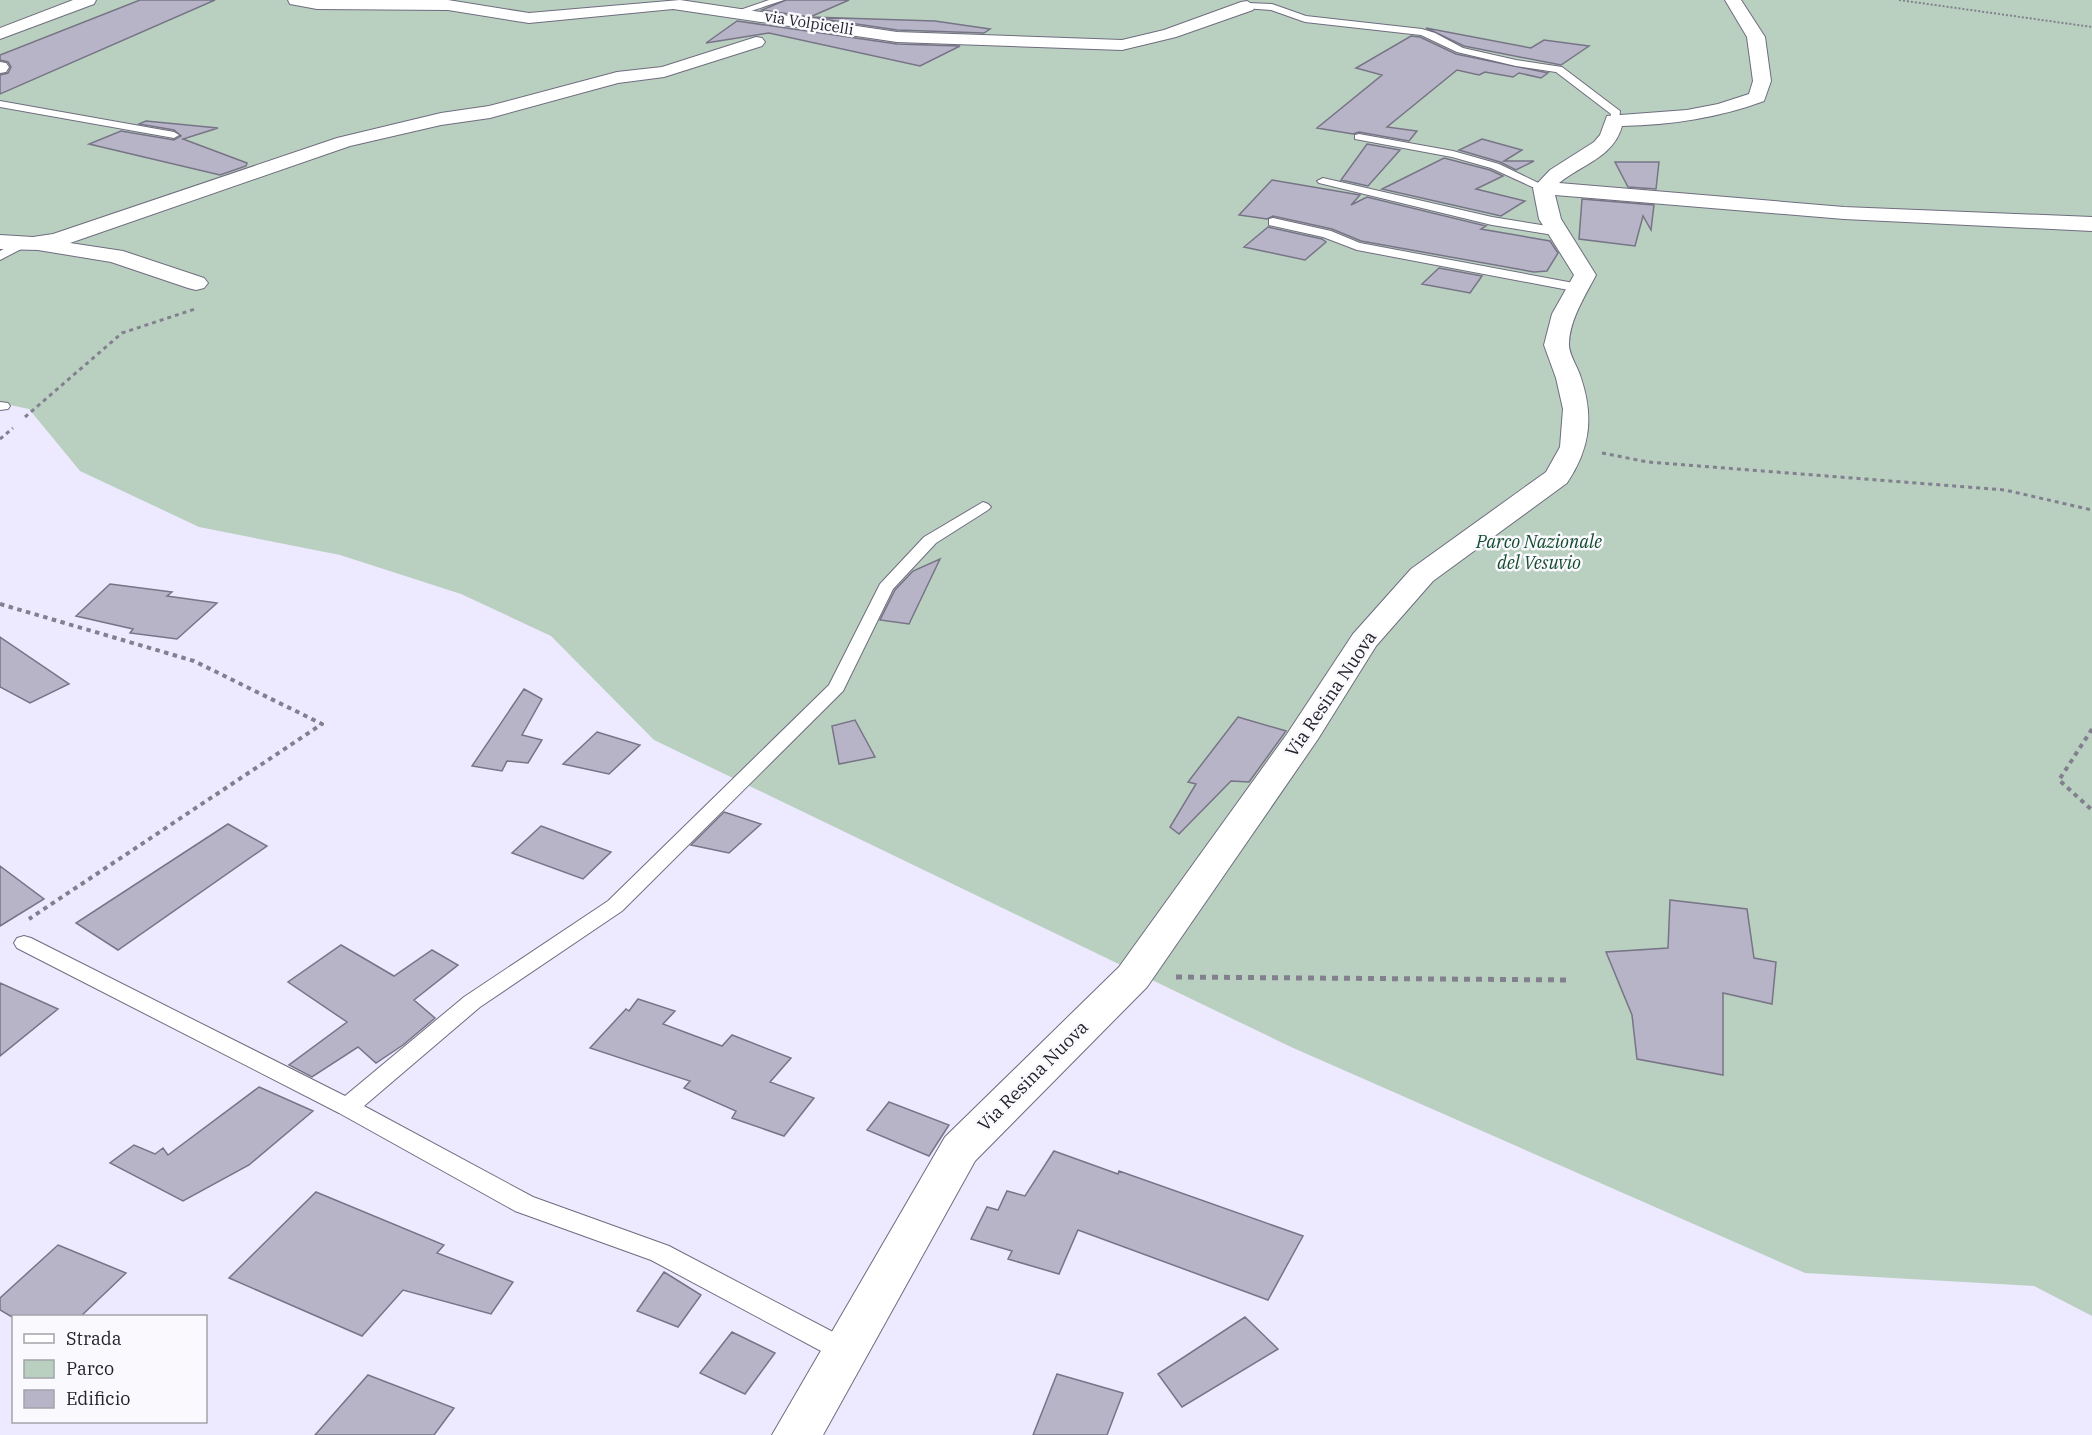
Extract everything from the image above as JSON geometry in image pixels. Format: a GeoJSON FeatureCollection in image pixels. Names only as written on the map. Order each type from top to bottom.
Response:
{"type":"FeatureCollection","features":[{"type":"Feature","properties":{"kind":"street"},"geometry":{"type":"LineString","coordinates":[[0,34],[88,0]]}},
{"type":"Feature","properties":{"kind":"street","name":"via Volpicelli"},"geometry":{"type":"LineString","coordinates":[[296,0],[317,4],[349,2],[448,5],[530,18],[673,4],[897,37],[1122,45],[1147,41],[1176,32],[1247,6]]}},
{"type":"Feature","properties":{"kind":"street"},"geometry":{"type":"LineString","coordinates":[[1579,288],[1586,275],[1550,219],[1543,188],[1550,178],[1587,158],[1609,138],[1614,120],[1653,120],[1731,108],[1757,97],[1762,81],[1756,37],[1733,0]]}},
{"type":"Feature","properties":{"kind":"street"},"geometry":{"type":"LineString","coordinates":[[28,243],[57,240],[216,188],[344,142],[441,119],[490,112],[617,78],[655,74],[756,42]]}},
{"type":"Feature","properties":{"kind":"street"},"geometry":{"type":"LineString","coordinates":[[1543,188],[1844,213],[2092,224]]}},
{"type":"Feature","properties":{"kind":"street"},"geometry":{"type":"LineString","coordinates":[[0,242],[28,243],[115,256],[196,283]]}},
{"type":"Feature","properties":{"kind":"street","name":"Via Resina Nuova"},"geometry":{"type":"LineString","coordinates":[[797,1435],[960,1149],[1133,977],[1301,739],[1364,641],[1422,575],[1557,477],[1573,447],[1576,409],[1569,378],[1556,345],[1564,314],[1579,288]]}},
{"type":"Feature","properties":{"kind":"lane"},"geometry":{"type":"LineString","coordinates":[[739,12],[779,0]]}},
{"type":"Feature","properties":{"kind":"lane"},"geometry":{"type":"LineString","coordinates":[[1247,6],[1272,7],[1305,19],[1422,32],[1460,50],[1516,63],[1559,69],[1606,103],[1616,113],[1614,120]]}},
{"type":"Feature","properties":{"kind":"lane"},"geometry":{"type":"LineString","coordinates":[[0,104],[174,135]]}},
{"type":"Feature","properties":{"kind":"lane"},"geometry":{"type":"LineString","coordinates":[[1359,137],[1453,154],[1495,166],[1543,188]]}},
{"type":"Feature","properties":{"kind":"lane"},"geometry":{"type":"LineString","coordinates":[[1323,181],[1492,221],[1560,232]]}},
{"type":"Feature","properties":{"kind":"lane"},"geometry":{"type":"LineString","coordinates":[[1273,222],[1327,234],[1358,246],[1579,288]]}},
{"type":"Feature","properties":{"kind":"lane"},"geometry":{"type":"LineString","coordinates":[[0,255],[28,243]]}},
{"type":"Feature","properties":{"kind":"lane"},"geometry":{"type":"LineString","coordinates":[[347,1107],[472,1002],[615,906],[837,687],[886,586],[930,540],[983,507]]}},
{"type":"Feature","properties":{"kind":"lane"},"geometry":{"type":"LineString","coordinates":[[24,943],[347,1107],[524,1204],[660,1253],[845,1351]]}},
{"type":"Feature","properties":{"kind":"path"},"geometry":{"type":"LineString","coordinates":[[1899,0],[2092,27]]}},
{"type":"Feature","properties":{"kind":"path"},"geometry":{"type":"LineString","coordinates":[[0,440],[122,333],[206,306],[212,297],[196,283]]}},
{"type":"Feature","properties":{"kind":"path"},"geometry":{"type":"LineString","coordinates":[[1573,447],[1648,462],[2005,490],[2092,510]]}},
{"type":"Feature","properties":{"kind":"path"},"geometry":{"type":"LineString","coordinates":[[0,604],[194,661],[322,724],[32,917],[20,932],[24,943]]}},
{"type":"Feature","properties":{"kind":"path"},"geometry":{"type":"LineString","coordinates":[[2092,729],[2059,780],[2092,810]]}},
{"type":"Feature","properties":{"kind":"path"},"geometry":{"type":"LineString","coordinates":[[1133,977],[1572,980]]}},
{"type":"Feature","properties":{"kind":"green space","name":"Parco Nazionale del Vesuvio"},"geometry":{"type":"Polygon","coordinates":[[[0,0],[2092,0],[2092,1316],[2034,1286],[1805,1273],[1291,1047],[654,740],[551,636],[461,594],[340,555],[199,527],[80,471],[29,409],[0,403],[0,0]]]}},
{"type":"Feature","properties":{"kind":"building"},"geometry":{"type":"Polygon","coordinates":[[[140,0],[215,0],[0,94],[0,75],[8,73],[11,67],[8,62],[0,60],[0,55],[140,0]]]}},
{"type":"Feature","properties":{"kind":"building"},"geometry":{"type":"Polygon","coordinates":[[[786,0],[849,0],[810,17],[935,21],[990,29],[984,33],[897,30],[762,10],[786,0]]]}},
{"type":"Feature","properties":{"kind":"building"},"geometry":{"type":"Polygon","coordinates":[[[737,21],[897,44],[960,46],[920,66],[769,33],[706,43],[737,21]]]}},
{"type":"Feature","properties":{"kind":"building"},"geometry":{"type":"Polygon","coordinates":[[[1426,28],[1531,48],[1544,40],[1589,46],[1561,65],[1464,46],[1426,28]]]}},
{"type":"Feature","properties":{"kind":"building"},"geometry":{"type":"Polygon","coordinates":[[[1411,36],[1420,37],[1456,54],[1548,73],[1541,78],[1519,73],[1513,77],[1485,72],[1479,75],[1457,70],[1387,127],[1417,131],[1409,141],[1359,132],[1353,134],[1317,128],[1382,75],[1356,68],[1411,36]]]}},
{"type":"Feature","properties":{"kind":"building"},"geometry":{"type":"Polygon","coordinates":[[[146,121],[218,128],[183,139],[247,163],[246,166],[220,175],[89,144],[121,131],[174,140],[181,136],[174,130],[139,124],[146,121]]]}},
{"type":"Feature","properties":{"kind":"building"},"geometry":{"type":"Polygon","coordinates":[[[1482,139],[1522,150],[1504,161],[1534,161],[1516,170],[1500,162],[1459,150],[1482,139]]]}},
{"type":"Feature","properties":{"kind":"building"},"geometry":{"type":"Polygon","coordinates":[[[1367,144],[1400,150],[1368,186],[1341,180],[1367,144]]]}},
{"type":"Feature","properties":{"kind":"building"},"geometry":{"type":"Polygon","coordinates":[[[1444,158],[1490,170],[1503,176],[1476,189],[1525,201],[1501,216],[1382,189],[1444,158]]]}},
{"type":"Feature","properties":{"kind":"building"},"geometry":{"type":"Polygon","coordinates":[[[1615,162],[1659,162],[1656,189],[1628,187],[1615,162]]]}},
{"type":"Feature","properties":{"kind":"building"},"geometry":{"type":"Polygon","coordinates":[[[1272,180],[1360,195],[1351,205],[1367,197],[1486,226],[1481,229],[1550,241],[1558,253],[1547,271],[1534,272],[1361,241],[1332,229],[1273,216],[1267,219],[1239,215],[1272,180]]]}},
{"type":"Feature","properties":{"kind":"building"},"geometry":{"type":"Polygon","coordinates":[[[1582,199],[1654,205],[1651,230],[1643,216],[1635,246],[1579,239],[1582,199]]]}},
{"type":"Feature","properties":{"kind":"building"},"geometry":{"type":"Polygon","coordinates":[[[1268,227],[1322,239],[1326,242],[1305,260],[1244,247],[1268,227]]]}},
{"type":"Feature","properties":{"kind":"building"},"geometry":{"type":"Polygon","coordinates":[[[1439,268],[1482,276],[1470,293],[1422,284],[1439,268]]]}},
{"type":"Feature","properties":{"kind":"building"},"geometry":{"type":"Polygon","coordinates":[[[940,559],[909,624],[880,620],[895,590],[913,571],[940,559]]]}},
{"type":"Feature","properties":{"kind":"building"},"geometry":{"type":"Polygon","coordinates":[[[110,584],[172,592],[167,596],[217,603],[177,639],[130,633],[133,629],[76,616],[110,584]]]}},
{"type":"Feature","properties":{"kind":"building"},"geometry":{"type":"Polygon","coordinates":[[[0,637],[69,684],[30,703],[0,687],[0,637]]]}},
{"type":"Feature","properties":{"kind":"building"},"geometry":{"type":"Polygon","coordinates":[[[524,689],[542,699],[522,735],[542,740],[528,763],[507,761],[502,771],[472,766],[524,689]]]}},
{"type":"Feature","properties":{"kind":"building"},"geometry":{"type":"Polygon","coordinates":[[[1238,717],[1286,731],[1249,782],[1231,781],[1179,834],[1170,827],[1196,784],[1188,782],[1238,717]]]}},
{"type":"Feature","properties":{"kind":"building"},"geometry":{"type":"Polygon","coordinates":[[[855,720],[875,757],[839,764],[832,726],[855,720]]]}},
{"type":"Feature","properties":{"kind":"building"},"geometry":{"type":"Polygon","coordinates":[[[597,732],[640,745],[609,774],[563,764],[597,732]]]}},
{"type":"Feature","properties":{"kind":"building"},"geometry":{"type":"Polygon","coordinates":[[[724,812],[761,824],[729,853],[691,845],[724,812]]]}},
{"type":"Feature","properties":{"kind":"building"},"geometry":{"type":"Polygon","coordinates":[[[228,824],[267,846],[118,950],[76,923],[228,824]]]}},
{"type":"Feature","properties":{"kind":"building"},"geometry":{"type":"Polygon","coordinates":[[[541,826],[611,852],[583,879],[512,853],[541,826]]]}},
{"type":"Feature","properties":{"kind":"building"},"geometry":{"type":"Polygon","coordinates":[[[0,866],[44,899],[0,926],[0,866]]]}},
{"type":"Feature","properties":{"kind":"building"},"geometry":{"type":"Polygon","coordinates":[[[1670,900],[1747,909],[1754,958],[1776,962],[1772,1004],[1723,993],[1723,1075],[1637,1059],[1632,1015],[1606,952],[1668,948],[1670,900]]]}},
{"type":"Feature","properties":{"kind":"building"},"geometry":{"type":"Polygon","coordinates":[[[341,945],[394,976],[432,950],[458,965],[414,1000],[435,1018],[403,1045],[376,1063],[358,1047],[312,1077],[289,1065],[347,1022],[288,982],[341,945]]]}},
{"type":"Feature","properties":{"kind":"building"},"geometry":{"type":"Polygon","coordinates":[[[0,983],[58,1009],[0,1056],[0,983]]]}},
{"type":"Feature","properties":{"kind":"building"},"geometry":{"type":"Polygon","coordinates":[[[638,999],[675,1011],[663,1024],[722,1046],[732,1035],[791,1058],[770,1082],[814,1098],[784,1136],[732,1118],[736,1111],[684,1088],[690,1081],[590,1048],[626,1009],[629,1011],[638,999]]]}},
{"type":"Feature","properties":{"kind":"building"},"geometry":{"type":"Polygon","coordinates":[[[259,1087],[313,1111],[249,1165],[183,1201],[110,1163],[134,1145],[155,1154],[163,1148],[168,1155],[259,1087]]]}},
{"type":"Feature","properties":{"kind":"building"},"geometry":{"type":"Polygon","coordinates":[[[889,1102],[949,1125],[929,1156],[867,1130],[889,1102]]]}},
{"type":"Feature","properties":{"kind":"building"},"geometry":{"type":"Polygon","coordinates":[[[1054,1151],[1118,1174],[1119,1171],[1303,1236],[1268,1300],[1078,1230],[1059,1274],[1008,1259],[1012,1251],[971,1239],[987,1207],[998,1210],[1007,1191],[1025,1196],[1054,1151]]]}},
{"type":"Feature","properties":{"kind":"building"},"geometry":{"type":"Polygon","coordinates":[[[316,1192],[444,1245],[437,1253],[513,1282],[491,1314],[403,1290],[362,1336],[229,1278],[316,1192]]]}},
{"type":"Feature","properties":{"kind":"building"},"geometry":{"type":"Polygon","coordinates":[[[58,1245],[126,1273],[82,1315],[12,1315],[12,1317],[0,1310],[0,1298],[58,1245]]]}},
{"type":"Feature","properties":{"kind":"building"},"geometry":{"type":"Polygon","coordinates":[[[664,1272],[701,1295],[678,1327],[637,1311],[664,1272]]]}},
{"type":"Feature","properties":{"kind":"building"},"geometry":{"type":"Polygon","coordinates":[[[1245,1317],[1278,1349],[1182,1407],[1158,1374],[1245,1317]]]}},
{"type":"Feature","properties":{"kind":"building"},"geometry":{"type":"Polygon","coordinates":[[[732,1332],[775,1353],[745,1394],[700,1373],[732,1332]]]}},
{"type":"Feature","properties":{"kind":"building"},"geometry":{"type":"Polygon","coordinates":[[[1057,1374],[1123,1393],[1107,1435],[1033,1435],[1057,1374]]]}},
{"type":"Feature","properties":{"kind":"building"},"geometry":{"type":"Polygon","coordinates":[[[368,1375],[454,1408],[434,1435],[315,1435],[368,1375]]]}}]}
